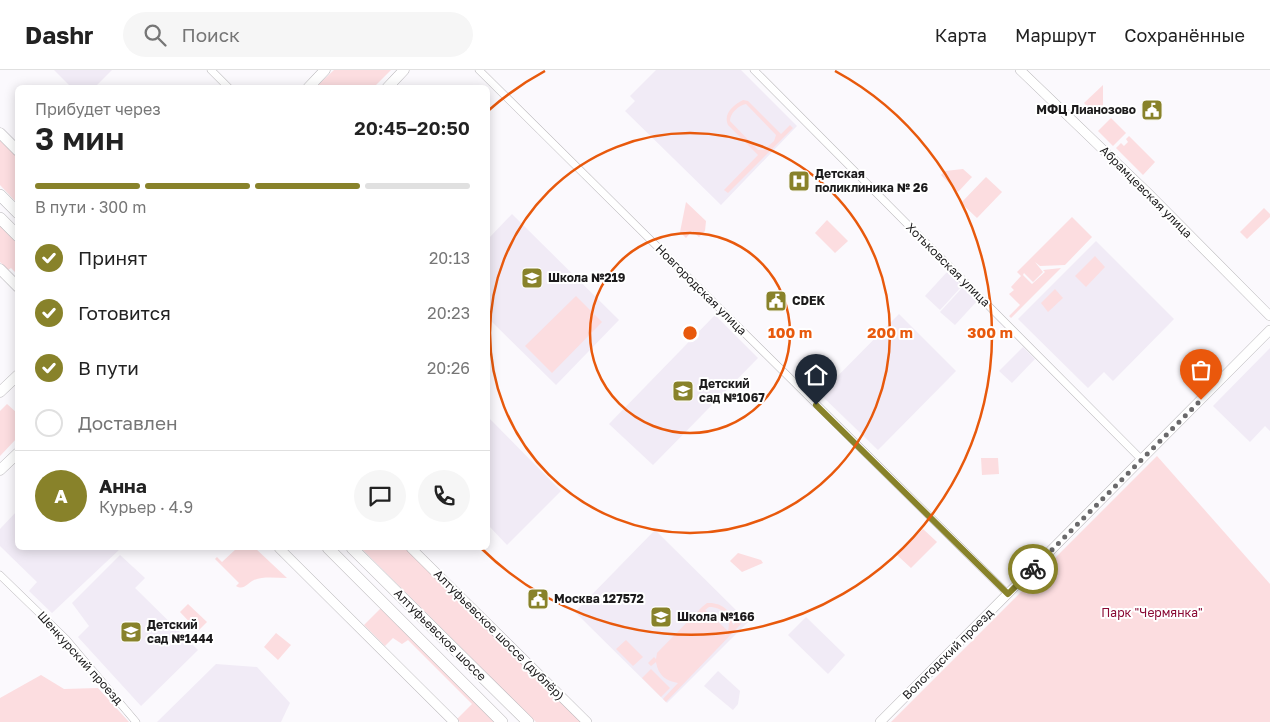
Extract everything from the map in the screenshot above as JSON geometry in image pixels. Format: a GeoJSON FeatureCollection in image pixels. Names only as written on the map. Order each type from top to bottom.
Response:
{"type":"FeatureCollection","features":[{"type":"Feature","properties":{"kind":"main road"},"geometry":{"type":"LineString","coordinates":[[311,85],[325,70]]}},
{"type":"Feature","properties":{"kind":"main road"},"geometry":{"type":"LineString","coordinates":[[390,85],[404,70]]}},
{"type":"Feature","properties":{"kind":"main road"},"geometry":{"type":"LineString","coordinates":[[0,133],[15,147]]}},
{"type":"Feature","properties":{"kind":"main road"},"geometry":{"type":"LineString","coordinates":[[0,195],[15,210]]}},
{"type":"Feature","properties":{"kind":"main road"},"geometry":{"type":"LineString","coordinates":[[0,218],[15,233]]}},
{"type":"Feature","properties":{"kind":"main road"},"geometry":{"type":"LineString","coordinates":[[0,269],[15,284]]}},
{"type":"Feature","properties":{"kind":"main road"},"geometry":{"type":"LineString","coordinates":[[0,392],[15,378]]}},
{"type":"Feature","properties":{"kind":"main road"},"geometry":{"type":"LineString","coordinates":[[0,470],[15,455]]}},
{"type":"Feature","properties":{"kind":"main road","name":"Алтуфьевское шоссе"},"geometry":{"type":"LineString","coordinates":[[330,550],[502,722]]}},
{"type":"Feature","properties":{"kind":"main road","name":"Алтуфьевское шоссе"},"geometry":{"type":"LineString","coordinates":[[354,550],[528,722]]}},
{"type":"Feature","properties":{"kind":"street"},"geometry":{"type":"LineString","coordinates":[[211,70],[226,85]]}},
{"type":"Feature","properties":{"kind":"street","name":"Новгородская улица"},"geometry":{"type":"LineString","coordinates":[[479,70],[1008,594]]}},
{"type":"Feature","properties":{"kind":"street","name":"Хотьковская улица"},"geometry":{"type":"LineString","coordinates":[[754,70],[1142,460]]}},
{"type":"Feature","properties":{"kind":"street","name":"Абрамцевская улица"},"geometry":{"type":"LineString","coordinates":[[1020,70],[1097,143],[1270,316]]}},
{"type":"Feature","properties":{"kind":"street","name":"Вологодский проезд"},"geometry":{"type":"LineString","coordinates":[[880,722],[1270,330]]}},
{"type":"Feature","properties":{"kind":"street"},"geometry":{"type":"LineString","coordinates":[[281,550],[454,722]]}},
{"type":"Feature","properties":{"kind":"street"},"geometry":{"type":"LineString","coordinates":[[290,550],[296,565]]}},
{"type":"Feature","properties":{"kind":"street","name":"Алтуфьевское шоссе (дублёр)"},"geometry":{"type":"LineString","coordinates":[[413,550],[587,722]]}},
{"type":"Feature","properties":{"kind":"street","name":"Шенкурский проезд"},"geometry":{"type":"LineString","coordinates":[[0,575],[66,639],[136,722]]}},
{"type":"Feature","properties":{"kind":"shaded area"},"geometry":{"type":"Polygon","coordinates":[[[54,70],[112,70],[97,85],[69,85],[54,70]]]}},
{"type":"Feature","properties":{"kind":"shaded area"},"geometry":{"type":"Polygon","coordinates":[[[656,70],[741,70],[797,126],[721,205],[625,111],[635,101],[630,96],[656,70]]]}},
{"type":"Feature","properties":{"kind":"shaded area","name":"Школа №219"},"geometry":{"type":"Polygon","coordinates":[[[512,214],[619,320],[556,385],[490,320],[490,237],[512,214]]]}},
{"type":"Feature","properties":{"kind":"shaded area"},"geometry":{"type":"Polygon","coordinates":[[[1096,241],[1174,319],[1113,381],[1104,372],[1088,388],[1018,319],[1096,241]]]}},
{"type":"Feature","properties":{"kind":"shaded area"},"geometry":{"type":"Polygon","coordinates":[[[947,272],[962,286],[940,310],[925,296],[947,272]]]}},
{"type":"Feature","properties":{"kind":"shaded area"},"geometry":{"type":"Polygon","coordinates":[[[963,287],[977,301],[955,325],[940,312],[963,287]]]}},
{"type":"Feature","properties":{"kind":"shaded area"},"geometry":{"type":"Polygon","coordinates":[[[899,314],[956,371],[878,450],[820,394],[899,314]]]}},
{"type":"Feature","properties":{"kind":"shaded area","name":"Детский сад №1067"},"geometry":{"type":"Polygon","coordinates":[[[715,315],[758,358],[653,465],[609,424],[715,315]]]}},
{"type":"Feature","properties":{"kind":"shaded area"},"geometry":{"type":"Polygon","coordinates":[[[1023,347],[1035,359],[1012,383],[999,371],[1023,347]]]}},
{"type":"Feature","properties":{"kind":"shaded area"},"geometry":{"type":"Polygon","coordinates":[[[1270,348],[1270,431],[1265,426],[1250,442],[1213,406],[1270,348]]]}},
{"type":"Feature","properties":{"kind":"shaded area"},"geometry":{"type":"Polygon","coordinates":[[[490,419],[561,491],[507,545],[490,527],[490,419]]]}},
{"type":"Feature","properties":{"kind":"shaded area"},"geometry":{"type":"Polygon","coordinates":[[[15,513],[15,550],[119,550],[52,613],[29,591],[37,582],[0,546],[0,529],[15,513]]]}},
{"type":"Feature","properties":{"kind":"shaded area","name":"Школа №166"},"geometry":{"type":"Polygon","coordinates":[[[655,530],[748,622],[667,703],[575,612],[655,530]]]}},
{"type":"Feature","properties":{"kind":"shaded area","name":"Детский сад №1444"},"geometry":{"type":"Polygon","coordinates":[[[120,555],[145,578],[135,588],[198,650],[141,706],[78,637],[89,626],[72,603],[120,555]]]}},
{"type":"Feature","properties":{"kind":"shaded area"},"geometry":{"type":"Polygon","coordinates":[[[806,617],[845,655],[828,674],[788,635],[806,617]]]}},
{"type":"Feature","properties":{"kind":"shaded area"},"geometry":{"type":"Polygon","coordinates":[[[216,664],[257,667],[290,703],[281,722],[157,722],[216,664]]]}},
{"type":"Feature","properties":{"kind":"shaded area"},"geometry":{"type":"Polygon","coordinates":[[[718,671],[740,691],[738,704],[733,710],[704,686],[718,671]]]}},
{"type":"Feature","properties":{"kind":"green space"},"geometry":{"type":"Polygon","coordinates":[[[334,70],[391,70],[376,85],[318,85],[334,70]]]}},
{"type":"Feature","properties":{"kind":"green space"},"geometry":{"type":"Polygon","coordinates":[[[1103,85],[1103,109],[1096,115],[1084,103],[1103,85]]]}},
{"type":"Feature","properties":{"kind":"green space"},"geometry":{"type":"Polygon","coordinates":[[[743,100],[748,101],[781,134],[790,125],[793,128],[728,193],[724,190],[758,155],[728,125],[728,114],[743,100]],[[746,104],[733,112],[730,121],[758,150],[764,150],[774,141],[776,135],[746,104]]]}},
{"type":"Feature","properties":{"kind":"green space"},"geometry":{"type":"Polygon","coordinates":[[[1111,118],[1126,133],[1113,146],[1098,131],[1111,118]]]}},
{"type":"Feature","properties":{"kind":"green space"},"geometry":{"type":"Polygon","coordinates":[[[1129,136],[1155,162],[1143,175],[1116,148],[1121,143],[1124,146],[1128,142],[1126,139],[1129,136]]]}},
{"type":"Feature","properties":{"kind":"green space"},"geometry":{"type":"Polygon","coordinates":[[[0,138],[15,153],[15,201],[0,185],[0,138]]]}},
{"type":"Feature","properties":{"kind":"green space"},"geometry":{"type":"Polygon","coordinates":[[[963,169],[972,177],[958,192],[941,175],[945,171],[963,169]]]}},
{"type":"Feature","properties":{"kind":"green space"},"geometry":{"type":"Polygon","coordinates":[[[986,177],[1002,192],[977,218],[961,203],[986,177]]]}},
{"type":"Feature","properties":{"kind":"green space"},"geometry":{"type":"Polygon","coordinates":[[[686,202],[706,221],[705,231],[699,237],[692,231],[686,238],[680,232],[686,202]]]}},
{"type":"Feature","properties":{"kind":"green space"},"geometry":{"type":"Polygon","coordinates":[[[1264,208],[1270,214],[1270,217],[1247,239],[1240,232],[1264,208]]]}},
{"type":"Feature","properties":{"kind":"green space"},"geometry":{"type":"Polygon","coordinates":[[[1072,217],[1092,237],[1065,265],[1040,266],[1035,262],[1043,272],[1033,282],[1024,273],[1023,275],[1032,284],[1045,272],[1043,270],[1061,268],[1011,318],[1009,316],[1020,305],[1009,294],[1014,290],[1011,287],[1021,276],[1017,272],[1072,217]]]}},
{"type":"Feature","properties":{"kind":"green space"},"geometry":{"type":"Polygon","coordinates":[[[827,220],[848,241],[835,253],[815,233],[827,220]]]}},
{"type":"Feature","properties":{"kind":"green space"},"geometry":{"type":"Polygon","coordinates":[[[0,225],[15,241],[15,272],[11,268],[8,270],[0,262],[0,225]]]}},
{"type":"Feature","properties":{"kind":"green space"},"geometry":{"type":"Polygon","coordinates":[[[1095,256],[1105,267],[1086,287],[1075,276],[1095,256]]]}},
{"type":"Feature","properties":{"kind":"green space"},"geometry":{"type":"Polygon","coordinates":[[[1055,289],[1063,298],[1048,312],[1041,303],[1055,289]]]}},
{"type":"Feature","properties":{"kind":"green space"},"geometry":{"type":"Polygon","coordinates":[[[576,296],[602,322],[552,373],[525,346],[576,296]]]}},
{"type":"Feature","properties":{"kind":"green space"},"geometry":{"type":"Polygon","coordinates":[[[7,404],[15,411],[15,440],[0,456],[0,411],[7,404]]]}},
{"type":"Feature","properties":{"kind":"green space","name":"Парк \"Чермянка\""},"geometry":{"type":"Polygon","coordinates":[[[1157,456],[1270,584],[1270,722],[891,722],[1157,456]]]}},
{"type":"Feature","properties":{"kind":"green space"},"geometry":{"type":"Polygon","coordinates":[[[981,458],[998,458],[999,474],[982,475],[981,458]]]}},
{"type":"Feature","properties":{"kind":"green space"},"geometry":{"type":"Polygon","coordinates":[[[923,529],[937,542],[911,568],[897,555],[923,529]]]}},
{"type":"Feature","properties":{"kind":"green space"},"geometry":{"type":"Polygon","coordinates":[[[235,550],[257,550],[287,578],[262,578],[254,580],[241,588],[236,586],[239,583],[215,559],[217,557],[222,562],[235,550]]]}},
{"type":"Feature","properties":{"kind":"green space"},"geometry":{"type":"Polygon","coordinates":[[[323,550],[496,722],[460,722],[457,719],[472,704],[408,640],[402,644],[393,638],[385,646],[364,625],[381,608],[323,550]]]}},
{"type":"Feature","properties":{"kind":"green space"},"geometry":{"type":"Polygon","coordinates":[[[363,550],[410,550],[583,722],[536,722],[363,550]]]}},
{"type":"Feature","properties":{"kind":"green space"},"geometry":{"type":"Polygon","coordinates":[[[738,553],[761,560],[763,563],[742,572],[730,561],[738,553]]]}},
{"type":"Feature","properties":{"kind":"green space"},"geometry":{"type":"Polygon","coordinates":[[[707,603],[722,606],[731,616],[733,625],[738,621],[741,624],[666,702],[663,699],[678,683],[663,677],[656,662],[651,666],[648,663],[654,657],[656,659],[657,653],[707,603]],[[709,607],[705,610],[728,631],[729,621],[727,617],[722,611],[709,607]]]}},
{"type":"Feature","properties":{"kind":"green space"},"geometry":{"type":"Polygon","coordinates":[[[188,604],[207,622],[198,631],[180,612],[188,604]]]}},
{"type":"Feature","properties":{"kind":"green space"},"geometry":{"type":"Polygon","coordinates":[[[276,633],[291,645],[278,660],[264,647],[276,633]]]}},
{"type":"Feature","properties":{"kind":"green space"},"geometry":{"type":"Polygon","coordinates":[[[626,640],[643,657],[633,666],[616,649],[626,640]]]}},
{"type":"Feature","properties":{"kind":"green space"},"geometry":{"type":"Polygon","coordinates":[[[651,669],[670,688],[661,697],[642,678],[651,669]]]}},
{"type":"Feature","properties":{"kind":"green space"},"geometry":{"type":"Polygon","coordinates":[[[41,675],[64,689],[98,688],[129,722],[0,722],[0,698],[41,675]]]}},
{"type":"Feature","properties":{"kind":"way so far"},"geometry":{"type":"LineString","coordinates":[[1033,569],[1201,400]]}},
{"type":"Feature","properties":{"kind":"place","name":"МФЦ Лианозово"},"geometry":{"type":"Point","coordinates":[1152,110]}},
{"type":"Feature","properties":{"kind":"place","name":"Детская поликлиника № 26"},"geometry":{"type":"Point","coordinates":[799,181]}},
{"type":"Feature","properties":{"kind":"place","name":"Школа №219"},"geometry":{"type":"Point","coordinates":[532,278]}},
{"type":"Feature","properties":{"kind":"place","name":"CDEK"},"geometry":{"type":"Point","coordinates":[776,301]}},
{"type":"Feature","properties":{"kind":"place","name":"Детский сад №1067"},"geometry":{"type":"Point","coordinates":[683,391]}},
{"type":"Feature","properties":{"kind":"place","name":"Москва 127572"},"geometry":{"type":"Point","coordinates":[538,599]}},
{"type":"Feature","properties":{"kind":"place","name":"Школа №166"},"geometry":{"type":"Point","coordinates":[661,617]}},
{"type":"Feature","properties":{"kind":"place","name":"Детский сад №1444"},"geometry":{"type":"Point","coordinates":[131,632]}},
{"type":"Feature","properties":{"kind":"route"},"geometry":{"type":"LineString","coordinates":[[816,405],[1008,594],[1033,569]]}}]}
